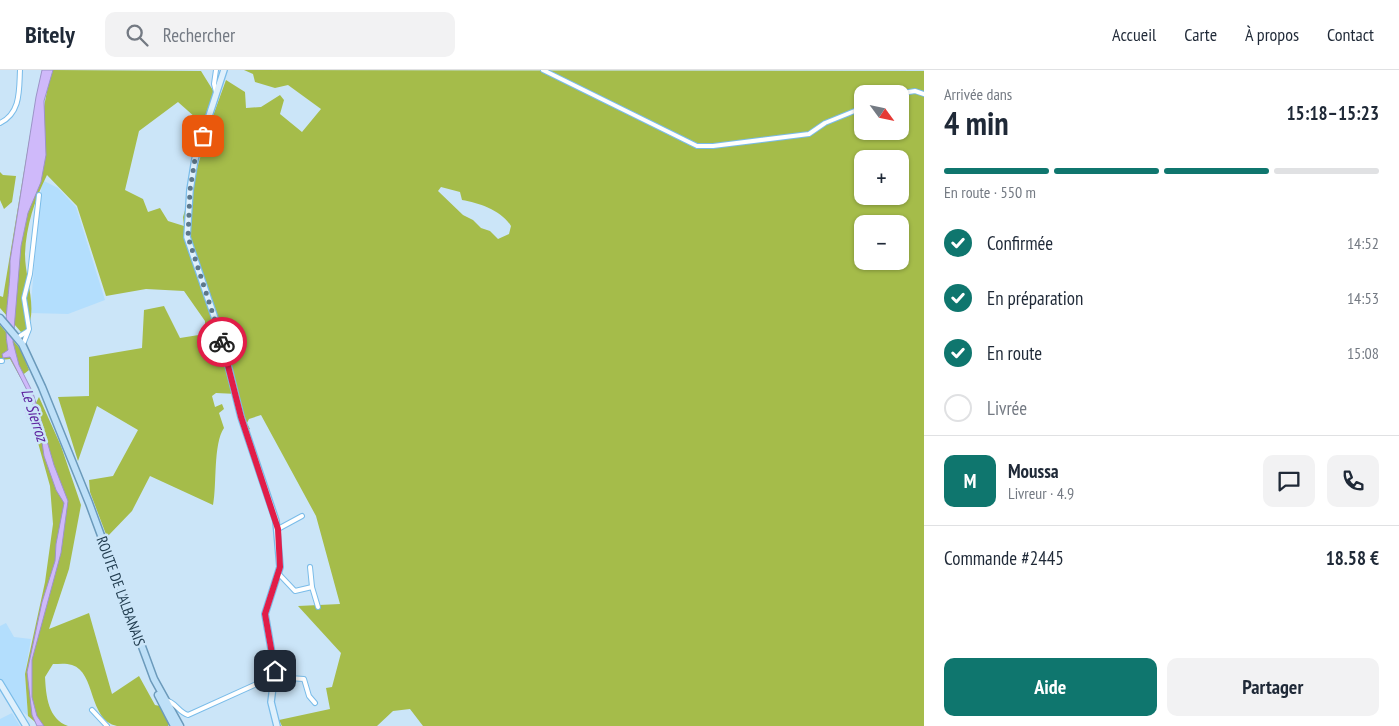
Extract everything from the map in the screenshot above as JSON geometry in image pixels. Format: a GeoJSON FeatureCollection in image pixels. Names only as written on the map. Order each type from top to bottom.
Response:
{"type":"FeatureCollection","features":[{"type":"Feature","properties":{"kind":"main road"},"geometry":{"type":"LineString","coordinates":[[1,316],[24,342],[44,385],[89,503]]}},
{"type":"Feature","properties":{"kind":"main road"},"geometry":{"type":"LineString","coordinates":[[16,332],[42,387],[89,503]]}},
{"type":"Feature","properties":{"kind":"main road","name":"ROUTE DE L'ALBANAIS"},"geometry":{"type":"LineString","coordinates":[[89,503],[159,697],[174,726]]}},
{"type":"Feature","properties":{"kind":"main road","name":"ROUTE DE L'ALBANAIS"},"geometry":{"type":"LineString","coordinates":[[154,679],[180,726]]}},
{"type":"Feature","properties":{"kind":"street"},"geometry":{"type":"LineString","coordinates":[[0,123],[12,114],[18,100],[20,70]]}},
{"type":"Feature","properties":{"kind":"street"},"geometry":{"type":"LineString","coordinates":[[216,70],[214,84],[216,92]]}},
{"type":"Feature","properties":{"kind":"street"},"geometry":{"type":"LineString","coordinates":[[224,70],[195,159],[190,190],[188,237],[220,333],[241,417],[278,529],[280,558],[278,574],[265,614],[274,659],[270,702],[277,726]]}},
{"type":"Feature","properties":{"kind":"street"},"geometry":{"type":"LineString","coordinates":[[543,70],[696,146],[713,146],[809,134],[825,124],[854,111]]}},
{"type":"Feature","properties":{"kind":"street"},"geometry":{"type":"LineString","coordinates":[[909,92],[914,91],[924,94]]}},
{"type":"Feature","properties":{"kind":"street"},"geometry":{"type":"LineString","coordinates":[[24,342],[29,329],[24,298],[30,274],[39,195]]}},
{"type":"Feature","properties":{"kind":"street"},"geometry":{"type":"LineString","coordinates":[[16,332],[29,329]]}},
{"type":"Feature","properties":{"kind":"street"},"geometry":{"type":"LineString","coordinates":[[278,529],[302,516]]}},
{"type":"Feature","properties":{"kind":"street"},"geometry":{"type":"LineString","coordinates":[[310,567],[312,588],[318,607]]}},
{"type":"Feature","properties":{"kind":"street"},"geometry":{"type":"LineString","coordinates":[[278,574],[288,586],[295,590],[312,588]]}},
{"type":"Feature","properties":{"kind":"street"},"geometry":{"type":"LineString","coordinates":[[165,700],[171,701],[179,711],[188,715],[273,677],[304,679],[309,696],[315,703]]}},
{"type":"Feature","properties":{"kind":"street"},"geometry":{"type":"LineString","coordinates":[[0,683],[26,726]]}},
{"type":"Feature","properties":{"kind":"street"},"geometry":{"type":"LineString","coordinates":[[92,710],[107,726]]}},
{"type":"Feature","properties":{"kind":"shaded area"},"geometry":{"type":"Polygon","coordinates":[[[42,70],[53,70],[44,101],[46,155],[41,182],[28,213],[21,246],[13,342],[19,365],[33,393],[54,465],[68,501],[61,553],[32,660],[32,697],[37,716],[44,726],[37,726],[32,715],[27,672],[42,602],[55,561],[56,544],[64,503],[56,490],[44,456],[39,422],[30,396],[10,357],[3,358],[2,354],[8,350],[6,317],[10,261],[42,70]]]}},
{"type":"Feature","properties":{"kind":"shaded area"},"geometry":{"type":"Polygon","coordinates":[[[42,180],[58,188],[76,207],[105,300],[68,314],[30,313],[42,180]]]}},
{"type":"Feature","properties":{"kind":"shaded area"},"geometry":{"type":"Polygon","coordinates":[[[6,623],[14,637],[31,639],[25,674],[28,716],[17,707],[0,678],[0,626],[6,623]]]}},
{"type":"Feature","properties":{"kind":"shaded area"},"geometry":{"type":"Polygon","coordinates":[[[12,713],[20,726],[0,726],[0,719],[12,713]]]}},
{"type":"Feature","properties":{"kind":"green space"},"geometry":{"type":"Polygon","coordinates":[[[51,70],[201,71],[214,92],[195,145],[196,118],[178,102],[139,131],[125,190],[143,199],[148,212],[160,208],[168,221],[184,226],[183,217],[209,127],[226,80],[245,92],[246,108],[261,107],[280,95],[284,100],[280,114],[302,132],[321,109],[288,85],[275,88],[255,82],[253,74],[244,70],[924,71],[924,726],[423,726],[410,709],[393,711],[377,726],[282,726],[279,720],[330,709],[326,688],[332,687],[341,653],[298,606],[340,604],[316,516],[261,415],[249,419],[247,423],[250,429],[246,430],[237,394],[216,393],[212,396],[215,407],[222,404],[224,409],[219,413],[224,428],[218,444],[213,505],[150,476],[132,511],[107,537],[90,492],[89,480],[113,476],[138,430],[97,406],[78,461],[58,397],[89,396],[89,357],[142,348],[144,310],[164,306],[180,338],[205,334],[205,321],[184,291],[146,289],[106,296],[77,206],[47,175],[35,203],[27,233],[25,254],[31,312],[27,331],[21,332],[0,308],[0,296],[3,297],[30,135],[32,170],[51,70]],[[441,187],[438,191],[463,215],[473,220],[481,228],[490,231],[498,239],[509,234],[511,226],[502,216],[482,205],[462,200],[460,192],[441,187]]]}},
{"type":"Feature","properties":{"kind":"green space"},"geometry":{"type":"Polygon","coordinates":[[[0,172],[3,175],[16,176],[12,202],[4,209],[0,200],[0,172]]]}},
{"type":"Feature","properties":{"kind":"green space"},"geometry":{"type":"Polygon","coordinates":[[[0,325],[21,350],[29,370],[20,377],[10,359],[0,360],[0,325]]]}},
{"type":"Feature","properties":{"kind":"green space"},"geometry":{"type":"Polygon","coordinates":[[[39,397],[61,446],[81,505],[69,569],[49,629],[89,613],[112,694],[139,676],[155,705],[160,706],[169,723],[168,726],[117,726],[108,722],[96,706],[89,686],[80,669],[65,664],[53,664],[45,677],[49,706],[56,718],[68,726],[40,726],[28,716],[25,674],[45,582],[53,524],[50,486],[30,414],[39,397]]]}},
{"type":"Feature","properties":{"kind":"waterway","name":"Le Sierroz"},"geometry":{"type":"LineString","coordinates":[[26,408],[30,419]]}},
{"type":"Feature","properties":{"kind":"way so far"},"geometry":{"type":"LineString","coordinates":[[203,136],[195,159],[190,190],[188,237],[222,342]]}},
{"type":"Feature","properties":{"kind":"route"},"geometry":{"type":"LineString","coordinates":[[222,342],[232,375],[241,417],[278,529],[280,567],[265,614],[275,671]]}}]}
